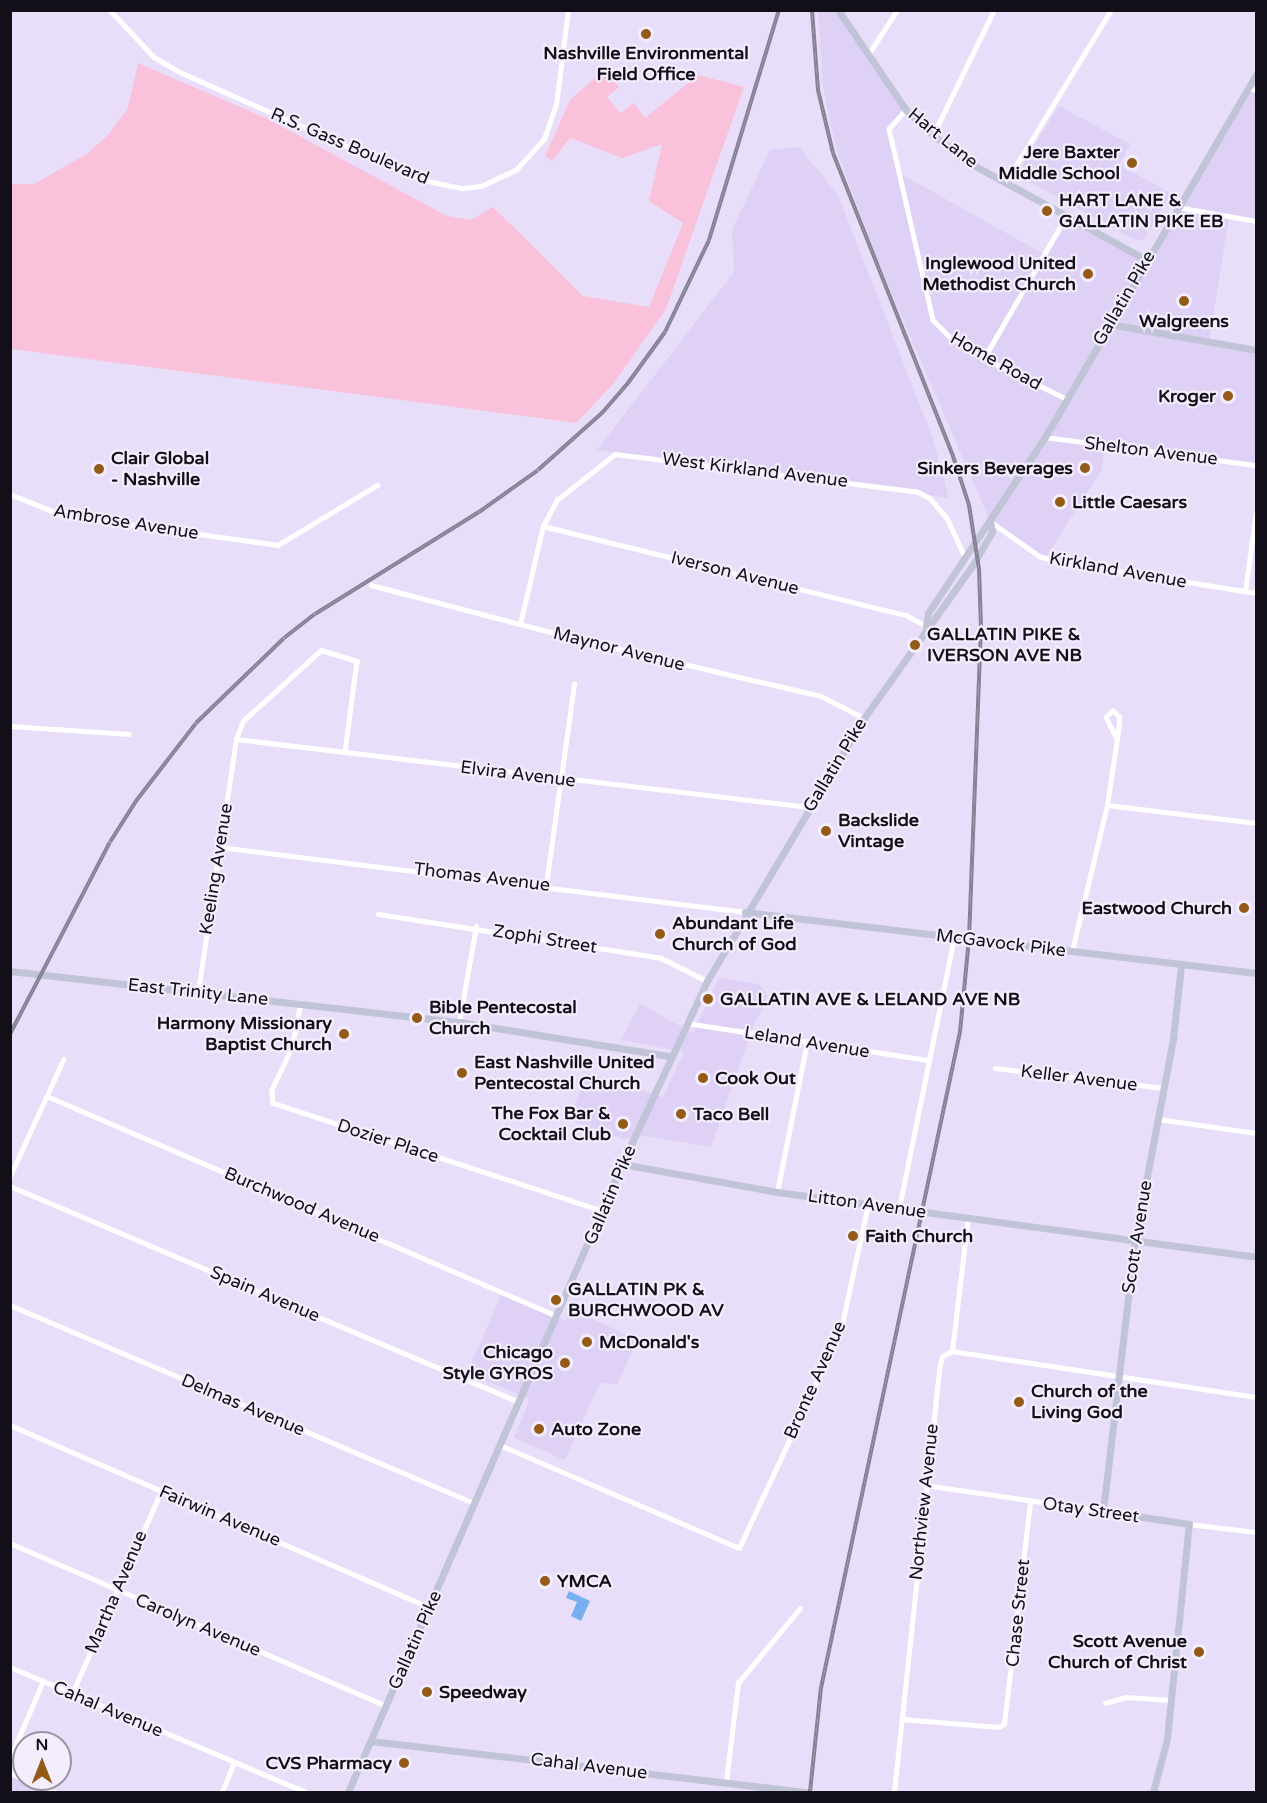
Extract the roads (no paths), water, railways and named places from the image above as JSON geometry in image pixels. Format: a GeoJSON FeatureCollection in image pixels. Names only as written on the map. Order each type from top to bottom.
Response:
{"type":"FeatureCollection","features":[{"type":"Feature","properties":{"kind":"main road","name":"Hart Lane"},"geometry":{"type":"LineString","coordinates":[[840,14],[906,110],[933,135],[966,161],[1147,260]]}},
{"type":"Feature","properties":{"kind":"main road","name":"Gallatin Pike"},"geometry":{"type":"LineString","coordinates":[[926,626],[928,613],[964,555],[990,522],[1045,437],[1177,207],[1253,89],[1257,74]]}},
{"type":"Feature","properties":{"kind":"main road"},"geometry":{"type":"LineString","coordinates":[[1109,324],[1257,350]]}},
{"type":"Feature","properties":{"kind":"main road","name":"Gallatin Pike"},"geometry":{"type":"LineString","coordinates":[[348,1792],[604,1211],[622,1164],[670,1056],[707,981],[745,912],[864,718],[926,626],[938,616],[974,563],[992,532],[990,522]]}},
{"type":"Feature","properties":{"kind":"main road","name":"McGavock Pike"},"geometry":{"type":"LineString","coordinates":[[745,912],[1257,973]]}},
{"type":"Feature","properties":{"kind":"main road","name":"Scott Avenue"},"geometry":{"type":"LineString","coordinates":[[1103,1511],[1135,1240],[1173,1038],[1180,965]]}},
{"type":"Feature","properties":{"kind":"main road","name":"East Trinity Lane"},"geometry":{"type":"LineString","coordinates":[[10,971],[459,1022],[670,1056]]}},
{"type":"Feature","properties":{"kind":"main road","name":"Litton Avenue"},"geometry":{"type":"LineString","coordinates":[[622,1164],[777,1192],[1257,1257]]}},
{"type":"Feature","properties":{"kind":"main road","name":"Otay Street"},"geometry":{"type":"LineString","coordinates":[[1103,1511],[1189,1524]]}},
{"type":"Feature","properties":{"kind":"main road"},"geometry":{"type":"LineString","coordinates":[[1154,1792],[1167,1739],[1189,1524]]}},
{"type":"Feature","properties":{"kind":"main road","name":"Cahal Avenue"},"geometry":{"type":"LineString","coordinates":[[371,1741],[807,1792]]}},
{"type":"Feature","properties":{"kind":"street","name":"R.S. Gass Boulevard"},"geometry":{"type":"LineString","coordinates":[[110,10],[146,50],[182,73],[423,180],[462,188],[481,186],[508,175],[533,156],[544,139],[556,105],[568,10]]}},
{"type":"Feature","properties":{"kind":"street"},"geometry":{"type":"LineString","coordinates":[[868,55],[897,10]]}},
{"type":"Feature","properties":{"kind":"street"},"geometry":{"type":"LineString","coordinates":[[933,135],[994,10]]}},
{"type":"Feature","properties":{"kind":"street"},"geometry":{"type":"LineString","coordinates":[[1006,182],[1112,10]]}},
{"type":"Feature","properties":{"kind":"street","name":"Home Road"},"geometry":{"type":"LineString","coordinates":[[906,110],[889,129],[930,311],[940,330],[984,358],[1067,399]]}},
{"type":"Feature","properties":{"kind":"street"},"geometry":{"type":"LineString","coordinates":[[1177,207],[1257,221]]}},
{"type":"Feature","properties":{"kind":"street"},"geometry":{"type":"LineString","coordinates":[[984,358],[1067,215]]}},
{"type":"Feature","properties":{"kind":"street","name":"Shelton Avenue"},"geometry":{"type":"LineString","coordinates":[[1045,437],[1257,465]]}},
{"type":"Feature","properties":{"kind":"street","name":"West Kirkland Avenue"},"geometry":{"type":"LineString","coordinates":[[520,624],[543,526],[557,500],[605,459],[628,454],[918,492],[930,498],[947,518],[964,555]]}},
{"type":"Feature","properties":{"kind":"street","name":"Ambrose Avenue"},"geometry":{"type":"LineString","coordinates":[[10,494],[62,515],[278,545],[376,485]]}},
{"type":"Feature","properties":{"kind":"street"},"geometry":{"type":"LineString","coordinates":[[1245,591],[1257,513]]}},
{"type":"Feature","properties":{"kind":"street","name":"Kirkland Avenue"},"geometry":{"type":"LineString","coordinates":[[990,522],[1039,556],[1055,561],[1257,593]]}},
{"type":"Feature","properties":{"kind":"street","name":"Iverson Avenue"},"geometry":{"type":"LineString","coordinates":[[543,526],[906,615],[926,626]]}},
{"type":"Feature","properties":{"kind":"street","name":"Maynor Avenue"},"geometry":{"type":"LineString","coordinates":[[371,585],[520,624],[821,696],[864,718]]}},
{"type":"Feature","properties":{"kind":"street"},"geometry":{"type":"LineString","coordinates":[[236,739],[243,721],[321,650],[357,661],[345,752]]}},
{"type":"Feature","properties":{"kind":"street"},"geometry":{"type":"LineString","coordinates":[[546,884],[574,684]]}},
{"type":"Feature","properties":{"kind":"street"},"geometry":{"type":"LineString","coordinates":[[1072,951],[1107,805],[1117,739],[1119,717],[1113,711],[1106,717],[1117,739]]}},
{"type":"Feature","properties":{"kind":"street"},"geometry":{"type":"LineString","coordinates":[[10,726],[129,734]]}},
{"type":"Feature","properties":{"kind":"street","name":"Elvira Avenue"},"geometry":{"type":"LineString","coordinates":[[236,739],[562,780],[809,807]]}},
{"type":"Feature","properties":{"kind":"street","name":"Keeling Avenue"},"geometry":{"type":"LineString","coordinates":[[198,992],[236,739]]}},
{"type":"Feature","properties":{"kind":"street"},"geometry":{"type":"LineString","coordinates":[[1107,805],[1257,823]]}},
{"type":"Feature","properties":{"kind":"street","name":"Thomas Avenue"},"geometry":{"type":"LineString","coordinates":[[219,847],[546,884],[745,912]]}},
{"type":"Feature","properties":{"kind":"street","name":"Zophi Street"},"geometry":{"type":"LineString","coordinates":[[378,914],[476,927],[661,958],[707,981]]}},
{"type":"Feature","properties":{"kind":"street"},"geometry":{"type":"LineString","coordinates":[[459,1022],[476,927]]}},
{"type":"Feature","properties":{"kind":"street"},"geometry":{"type":"LineString","coordinates":[[899,1208],[954,938]]}},
{"type":"Feature","properties":{"kind":"street","name":"Dozier Place"},"geometry":{"type":"LineString","coordinates":[[301,1003],[292,1048],[272,1090],[273,1103],[604,1211]]}},
{"type":"Feature","properties":{"kind":"street","name":"Leland Avenue"},"geometry":{"type":"LineString","coordinates":[[686,1023],[929,1059]]}},
{"type":"Feature","properties":{"kind":"street"},"geometry":{"type":"LineString","coordinates":[[777,1192],[807,1042]]}},
{"type":"Feature","properties":{"kind":"street"},"geometry":{"type":"LineString","coordinates":[[10,1176],[63,1060]]}},
{"type":"Feature","properties":{"kind":"street","name":"Keller Avenue"},"geometry":{"type":"LineString","coordinates":[[995,1068],[1163,1088]]}},
{"type":"Feature","properties":{"kind":"street","name":"Burchwood Avenue"},"geometry":{"type":"LineString","coordinates":[[47,1096],[557,1316]]}},
{"type":"Feature","properties":{"kind":"street"},"geometry":{"type":"LineString","coordinates":[[1158,1119],[1257,1133]]}},
{"type":"Feature","properties":{"kind":"street","name":"Spain Avenue"},"geometry":{"type":"LineString","coordinates":[[10,1186],[519,1403]]}},
{"type":"Feature","properties":{"kind":"street","name":"Bronte Avenue"},"geometry":{"type":"LineString","coordinates":[[500,1445],[739,1548],[841,1329],[868,1204]]}},
{"type":"Feature","properties":{"kind":"street","name":"Northview Avenue"},"geometry":{"type":"LineString","coordinates":[[894,1792],[925,1485],[940,1365],[942,1357],[952,1351],[968,1217]]}},
{"type":"Feature","properties":{"kind":"street","name":"Delmas Avenue"},"geometry":{"type":"LineString","coordinates":[[10,1305],[476,1503]]}},
{"type":"Feature","properties":{"kind":"street"},"geometry":{"type":"LineString","coordinates":[[952,1351],[1257,1397]]}},
{"type":"Feature","properties":{"kind":"street","name":"Fairwin Avenue"},"geometry":{"type":"LineString","coordinates":[[10,1425],[429,1607]]}},
{"type":"Feature","properties":{"kind":"street","name":"Otay Street"},"geometry":{"type":"LineString","coordinates":[[925,1485],[1103,1511]]}},
{"type":"Feature","properties":{"kind":"street","name":"Martha Avenue"},"geometry":{"type":"LineString","coordinates":[[72,1694],[160,1491]]}},
{"type":"Feature","properties":{"kind":"street","name":"Chase Street"},"geometry":{"type":"LineString","coordinates":[[902,1719],[999,1727],[1004,1724],[1030,1501]]}},
{"type":"Feature","properties":{"kind":"street","name":"Otay Street"},"geometry":{"type":"LineString","coordinates":[[1189,1524],[1257,1532]]}},
{"type":"Feature","properties":{"kind":"street","name":"Carolyn Avenue"},"geometry":{"type":"LineString","coordinates":[[10,1543],[386,1706]]}},
{"type":"Feature","properties":{"kind":"street"},"geometry":{"type":"LineString","coordinates":[[726,1782],[738,1683],[800,1608]]}},
{"type":"Feature","properties":{"kind":"street","name":"Cahal Avenue"},"geometry":{"type":"LineString","coordinates":[[10,1667],[306,1792]]}},
{"type":"Feature","properties":{"kind":"street"},"geometry":{"type":"LineString","coordinates":[[10,1758],[43,1681]]}},
{"type":"Feature","properties":{"kind":"street"},"geometry":{"type":"LineString","coordinates":[[1105,1703],[1126,1698],[1171,1700]]}},
{"type":"Feature","properties":{"kind":"street"},"geometry":{"type":"LineString","coordinates":[[222,1792],[234,1763]]}},
{"type":"Feature","properties":{"kind":"street"},"geometry":{"type":"LineString","coordinates":[[10,1773],[55,1792]]}},
{"type":"Feature","properties":{"kind":"water"},"geometry":{"type":"Polygon","coordinates":[[[569,1591],[590,1601],[581,1621],[571,1616],[577,1602],[566,1598],[569,1591]]]}},
{"type":"Feature","properties":{"kind":"railway"},"geometry":{"type":"LineString","coordinates":[[10,1034],[110,842],[136,801],[196,723],[284,638],[315,614],[479,512],[538,470],[602,413],[628,383],[665,332],[709,240],[779,10]]}},
{"type":"Feature","properties":{"kind":"railway"},"geometry":{"type":"LineString","coordinates":[[810,1792],[821,1688],[960,1032],[969,939],[981,628],[979,569],[969,505],[953,456],[833,153],[818,90],[812,10]]}},
{"type":"Feature","properties":{"kind":"place","name":"Nashville Environmental Field Office"},"geometry":{"type":"Point","coordinates":[646,34]}},
{"type":"Feature","properties":{"kind":"place","name":"Jere Baxter Middle School"},"geometry":{"type":"Point","coordinates":[1132,163]}},
{"type":"Feature","properties":{"kind":"place","name":"HART LANE & GALLATIN PIKE EB"},"geometry":{"type":"Point","coordinates":[1047,211]}},
{"type":"Feature","properties":{"kind":"place","name":"Inglewood United Methodist Church"},"geometry":{"type":"Point","coordinates":[1088,274]}},
{"type":"Feature","properties":{"kind":"place","name":"Walgreens"},"geometry":{"type":"Point","coordinates":[1184,301]}},
{"type":"Feature","properties":{"kind":"place","name":"Kroger"},"geometry":{"type":"Point","coordinates":[1228,396]}},
{"type":"Feature","properties":{"kind":"place","name":"Sinkers Beverages"},"geometry":{"type":"Point","coordinates":[1085,468]}},
{"type":"Feature","properties":{"kind":"place","name":"Clair Global - Nashville"},"geometry":{"type":"Point","coordinates":[99,469]}},
{"type":"Feature","properties":{"kind":"place","name":"Little Caesars"},"geometry":{"type":"Point","coordinates":[1060,502]}},
{"type":"Feature","properties":{"kind":"place","name":"GALLATIN PIKE & IVERSON AVE NB"},"geometry":{"type":"Point","coordinates":[915,645]}},
{"type":"Feature","properties":{"kind":"place","name":"Backslide Vintage"},"geometry":{"type":"Point","coordinates":[826,831]}},
{"type":"Feature","properties":{"kind":"place","name":"Eastwood Church"},"geometry":{"type":"Point","coordinates":[1244,908]}},
{"type":"Feature","properties":{"kind":"place","name":"Abundant Life Church of God"},"geometry":{"type":"Point","coordinates":[660,934]}},
{"type":"Feature","properties":{"kind":"place","name":"GALLATIN AVE & LELAND AVE NB"},"geometry":{"type":"Point","coordinates":[708,999]}},
{"type":"Feature","properties":{"kind":"place","name":"Bible Pentecostal Church"},"geometry":{"type":"Point","coordinates":[417,1018]}},
{"type":"Feature","properties":{"kind":"place","name":"Harmony Missionary Baptist Church"},"geometry":{"type":"Point","coordinates":[344,1034]}},
{"type":"Feature","properties":{"kind":"place","name":"East Nashville United Pentecostal Church"},"geometry":{"type":"Point","coordinates":[462,1073]}},
{"type":"Feature","properties":{"kind":"place","name":"Cook Out"},"geometry":{"type":"Point","coordinates":[703,1078]}},
{"type":"Feature","properties":{"kind":"place","name":"Taco Bell"},"geometry":{"type":"Point","coordinates":[681,1114]}},
{"type":"Feature","properties":{"kind":"place","name":"The Fox Bar & Cocktail Club"},"geometry":{"type":"Point","coordinates":[623,1124]}},
{"type":"Feature","properties":{"kind":"place","name":"Faith Church"},"geometry":{"type":"Point","coordinates":[853,1236]}},
{"type":"Feature","properties":{"kind":"place","name":"GALLATIN PK & BURCHWOOD AV"},"geometry":{"type":"Point","coordinates":[556,1300]}},
{"type":"Feature","properties":{"kind":"place","name":"McDonald's"},"geometry":{"type":"Point","coordinates":[587,1342]}},
{"type":"Feature","properties":{"kind":"place","name":"Chicago Style GYROS"},"geometry":{"type":"Point","coordinates":[565,1363]}},
{"type":"Feature","properties":{"kind":"place","name":"Church of the Living God"},"geometry":{"type":"Point","coordinates":[1019,1402]}},
{"type":"Feature","properties":{"kind":"place","name":"Auto Zone"},"geometry":{"type":"Point","coordinates":[539,1429]}},
{"type":"Feature","properties":{"kind":"place","name":"YMCA"},"geometry":{"type":"Point","coordinates":[545,1581]}},
{"type":"Feature","properties":{"kind":"place","name":"Scott Avenue Church of Christ"},"geometry":{"type":"Point","coordinates":[1199,1652]}},
{"type":"Feature","properties":{"kind":"place","name":"Speedway"},"geometry":{"type":"Point","coordinates":[427,1692]}},
{"type":"Feature","properties":{"kind":"place","name":"CVS Pharmacy"},"geometry":{"type":"Point","coordinates":[404,1763]}}]}
